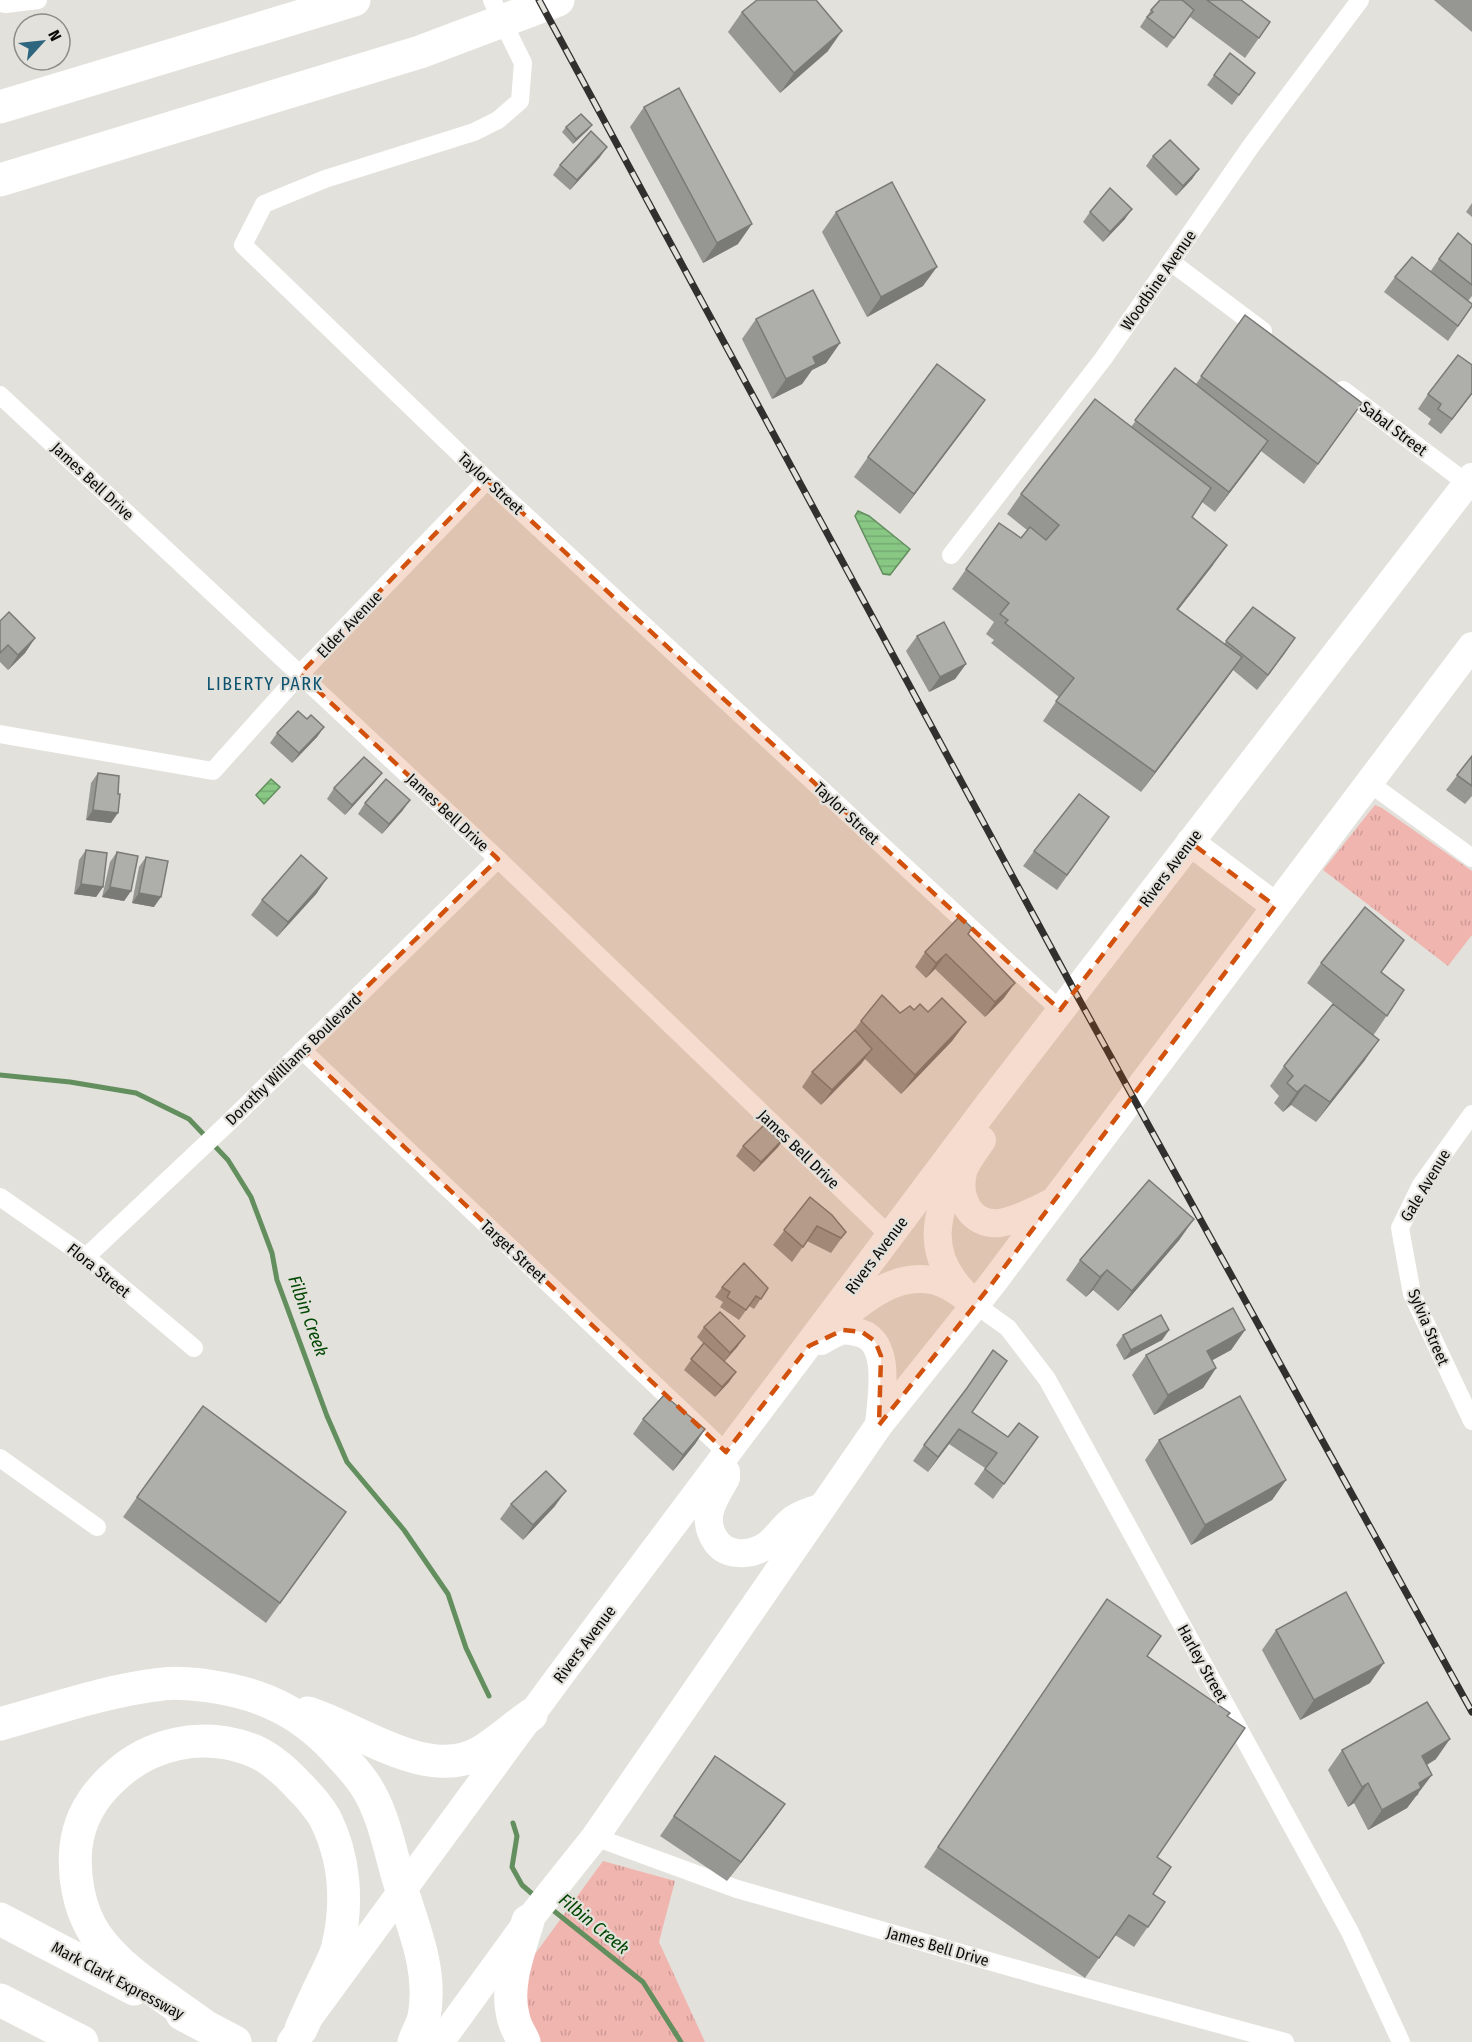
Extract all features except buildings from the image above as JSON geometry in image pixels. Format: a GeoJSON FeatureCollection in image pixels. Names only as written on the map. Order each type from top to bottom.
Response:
{"type":"FeatureCollection","features":[{"type":"Feature","properties":{"kind":"highway"},"geometry":{"type":"LineString","coordinates":[[0,107],[354,0]]}},
{"type":"Feature","properties":{"kind":"highway"},"geometry":{"type":"LineString","coordinates":[[0,180],[420,52],[558,0]]}},
{"type":"Feature","properties":{"kind":"highway"},"geometry":{"type":"LineString","coordinates":[[0,1724],[134,1688],[166,1683],[198,1685],[229,1689],[265,1699],[324,1718],[402,1753],[429,1761],[450,1762],[478,1753],[531,1714]]}},
{"type":"Feature","properties":{"kind":"highway"},"geometry":{"type":"LineString","coordinates":[[265,1699],[292,1713],[326,1738],[366,1786],[379,1814],[426,1972],[424,2018],[414,2042]]}},
{"type":"Feature","properties":{"kind":"highway"},"geometry":{"type":"LineString","coordinates":[[202,2024],[125,1968],[96,1936],[87,1921],[80,1901],[75,1854],[78,1831],[86,1811],[104,1786],[120,1771],[159,1748],[203,1740],[224,1742],[250,1749],[274,1763],[313,1800],[335,1841],[344,1891],[344,1917],[338,1949],[296,2035]]}},
{"type":"Feature","properties":{"kind":"highway","name":"Mark Clark Expressway"},"geometry":{"type":"LineString","coordinates":[[0,1919],[235,2042]]}},
{"type":"Feature","properties":{"kind":"highway"},"geometry":{"type":"LineString","coordinates":[[524,2042],[513,2019],[511,1997],[516,1960],[528,1921]]}},
{"type":"Feature","properties":{"kind":"highway"},"geometry":{"type":"LineString","coordinates":[[0,2000],[82,2042]]}},
{"type":"Feature","properties":{"kind":"main road","name":"Rivers Avenue"},"geometry":{"type":"LineString","coordinates":[[296,2035],[531,1714],[960,1142],[1470,482]]}},
{"type":"Feature","properties":{"kind":"main road"},"geometry":{"type":"LineString","coordinates":[[440,2042],[528,1921],[595,1837],[879,1425],[1054,1202],[1472,646]]}},
{"type":"Feature","properties":{"kind":"main road"},"geometry":{"type":"LineString","coordinates":[[1190,842],[1275,906]]}},
{"type":"Feature","properties":{"kind":"main road"},"geometry":{"type":"LineString","coordinates":[[988,1105],[983,1139],[964,1170],[961,1187],[964,1205],[982,1221],[999,1223],[1054,1202]]}},
{"type":"Feature","properties":{"kind":"main road"},"geometry":{"type":"LineString","coordinates":[[960,1142],[958,1164],[939,1215],[937,1243],[942,1263],[952,1281],[975,1305]]}},
{"type":"Feature","properties":{"kind":"main road"},"geometry":{"type":"LineString","coordinates":[[809,1346],[853,1309],[891,1284],[910,1280],[933,1280],[955,1291],[975,1305]]}},
{"type":"Feature","properties":{"kind":"main road"},"geometry":{"type":"LineString","coordinates":[[809,1346],[843,1330],[862,1332],[875,1341],[881,1356],[882,1373],[879,1425]]}},
{"type":"Feature","properties":{"kind":"main road"},"geometry":{"type":"LineString","coordinates":[[726,1452],[726,1478],[708,1512],[710,1531],[718,1545],[734,1553],[750,1552],[768,1544],[792,1520],[824,1505]]}},
{"type":"Feature","properties":{"kind":"street"},"geometry":{"type":"LineString","coordinates":[[0,3],[38,0]]}},
{"type":"Feature","properties":{"kind":"street","name":"Taylor Street"},"geometry":{"type":"LineString","coordinates":[[492,0],[523,63],[520,101],[498,120],[474,132],[325,179],[264,204],[243,245],[487,480],[1060,1010]]}},
{"type":"Feature","properties":{"kind":"street","name":"Woodbine Avenue"},"geometry":{"type":"LineString","coordinates":[[951,555],[1103,359],[1251,146],[1360,0]]}},
{"type":"Feature","properties":{"kind":"street"},"geometry":{"type":"LineString","coordinates":[[1171,262],[1272,338]]}},
{"type":"Feature","properties":{"kind":"street","name":"Sabal Street"},"geometry":{"type":"LineString","coordinates":[[1328,379],[1470,482]]}},
{"type":"Feature","properties":{"kind":"street","name":"James Bell Drive"},"geometry":{"type":"LineString","coordinates":[[0,395],[498,859],[890,1236]]}},
{"type":"Feature","properties":{"kind":"street","name":"Elder Avenue"},"geometry":{"type":"LineString","coordinates":[[0,734],[213,771],[300,674],[487,480]]}},
{"type":"Feature","properties":{"kind":"street"},"geometry":{"type":"LineString","coordinates":[[1368,782],[1472,858]]}},
{"type":"Feature","properties":{"kind":"street","name":"Dorothy Williams Boulevard"},"geometry":{"type":"LineString","coordinates":[[86,1257],[227,1124],[498,859]]}},
{"type":"Feature","properties":{"kind":"street","name":"Target Street"},"geometry":{"type":"LineString","coordinates":[[302,1050],[726,1452]]}},
{"type":"Feature","properties":{"kind":"street","name":"Gale Avenue"},"geometry":{"type":"LineString","coordinates":[[1400,1228],[1421,1185],[1472,1114]]}},
{"type":"Feature","properties":{"kind":"street","name":"Flora Street"},"geometry":{"type":"LineString","coordinates":[[0,1197],[86,1257],[194,1348]]}},
{"type":"Feature","properties":{"kind":"street","name":"Sylvia Street"},"geometry":{"type":"LineString","coordinates":[[1400,1228],[1412,1294],[1472,1421]]}},
{"type":"Feature","properties":{"kind":"street","name":"Harley Street"},"geometry":{"type":"LineString","coordinates":[[975,1305],[1008,1328],[1047,1379],[1350,1932],[1401,2042]]}},
{"type":"Feature","properties":{"kind":"street"},"geometry":{"type":"LineString","coordinates":[[0,1458],[97,1527]]}},
{"type":"Feature","properties":{"kind":"street","name":"James Bell Drive"},"geometry":{"type":"LineString","coordinates":[[595,1837],[737,1889],[1045,1977],[1285,2042]]}},
{"type":"Feature","properties":{"kind":"highlighted area"},"geometry":{"type":"Polygon","coordinates":[[[487,480],[1060,1010],[1190,842],[1275,906],[991,1285],[879,1425],[881,1356],[875,1341],[862,1332],[843,1330],[809,1346],[726,1452],[302,1050],[498,859],[300,674],[487,480]]]}},
{"type":"Feature","properties":{"kind":"green space"},"geometry":{"type":"Polygon","coordinates":[[[1375,805],[1472,871],[1472,935],[1448,966],[1323,870],[1375,805]]]}},
{"type":"Feature","properties":{"kind":"green space"},"geometry":{"type":"Polygon","coordinates":[[[603,1861],[675,1881],[659,1942],[705,2042],[539,2042],[522,1996],[527,1965],[603,1861]]]}},
{"type":"Feature","properties":{"kind":"shaded area"},"geometry":{"type":"Polygon","coordinates":[[[858,511],[869,516],[910,549],[890,575],[883,574],[855,516],[858,511]]]}},
{"type":"Feature","properties":{"kind":"shaded area"},"geometry":{"type":"Polygon","coordinates":[[[271,779],[280,787],[264,804],[256,795],[271,779]]]}},
{"type":"Feature","properties":{"kind":"waterway","name":"Filbin Creek"},"geometry":{"type":"LineString","coordinates":[[0,1075],[70,1082],[136,1093],[189,1119],[228,1160],[251,1197],[272,1253],[277,1280],[327,1416],[347,1462],[404,1530],[448,1594],[466,1648],[489,1696]]}},
{"type":"Feature","properties":{"kind":"waterway","name":"Filbin Creek"},"geometry":{"type":"LineString","coordinates":[[513,1823],[517,1836],[512,1867],[522,1885],[537,1898]]}},
{"type":"Feature","properties":{"kind":"waterway","name":"Filbin Creek"},"geometry":{"type":"LineString","coordinates":[[549,1907],[643,1982],[681,2042]]}},
{"type":"Feature","properties":{"kind":"railway"},"geometry":{"type":"LineString","coordinates":[[539,0],[1075,992],[1472,1712]]}},
{"type":"Feature","properties":{"kind":"district","name":"LIBERTY PARK"},"geometry":{"type":"Point","coordinates":[265,684]}}]}
